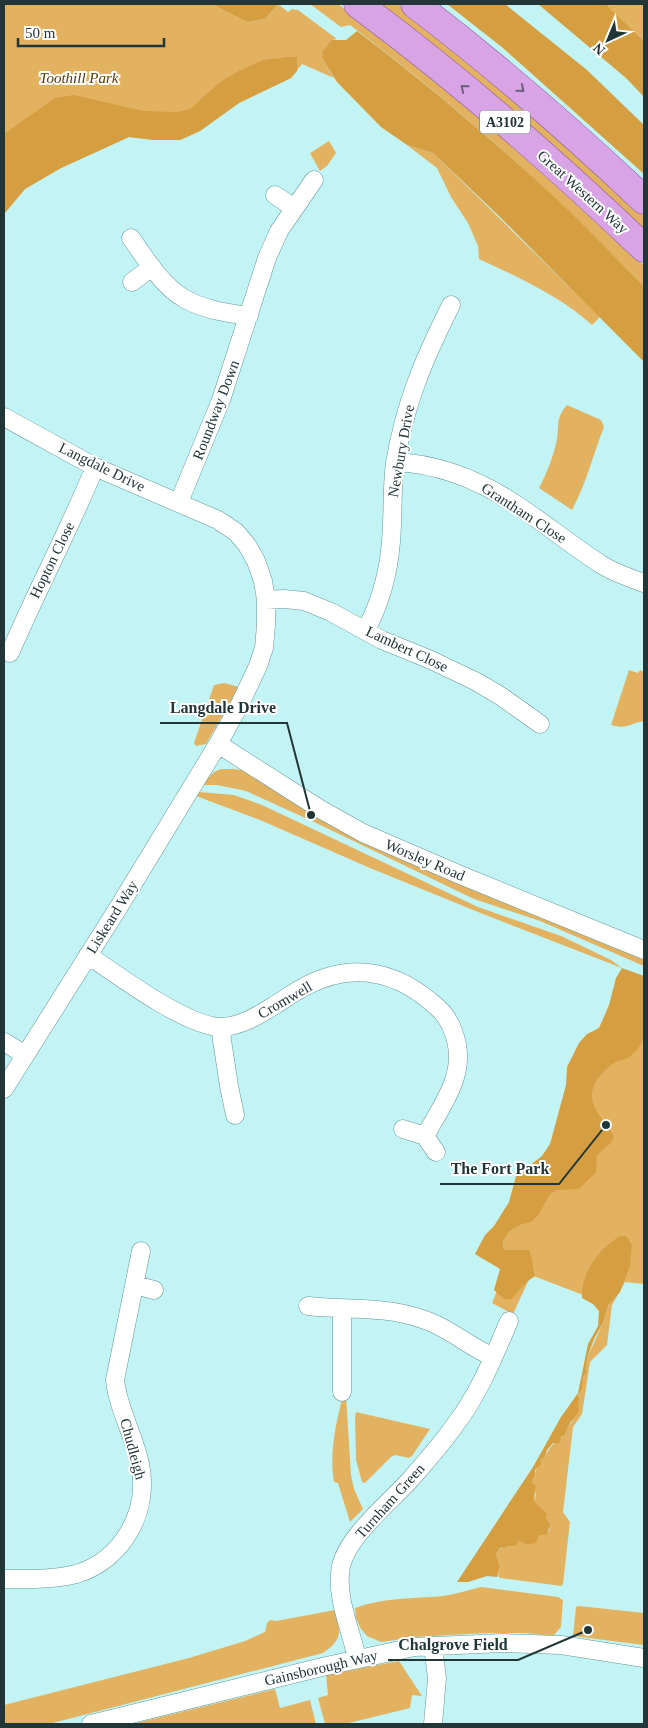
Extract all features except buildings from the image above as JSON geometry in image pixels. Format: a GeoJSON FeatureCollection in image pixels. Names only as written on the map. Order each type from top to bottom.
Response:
{"type":"FeatureCollection","features":[{"type":"Feature","properties":{"kind":"main road","name":"Great Western Way"},"geometry":{"type":"LineString","coordinates":[[358,4],[426,56],[539,151],[644,248]]}},
{"type":"Feature","properties":{"kind":"main road","name":"A3102"},"geometry":{"type":"LineString","coordinates":[[415,4],[521,89],[644,200]]}},
{"type":"Feature","properties":{"kind":"street","name":"Roundway Down"},"geometry":{"type":"LineString","coordinates":[[179,502],[221,400],[267,258],[280,231],[314,180]]}},
{"type":"Feature","properties":{"kind":"street"},"geometry":{"type":"LineString","coordinates":[[275,195],[294,208]]}},
{"type":"Feature","properties":{"kind":"street"},"geometry":{"type":"LineString","coordinates":[[131,238],[152,268],[183,298],[221,312],[249,316]]}},
{"type":"Feature","properties":{"kind":"street"},"geometry":{"type":"LineString","coordinates":[[132,282],[152,268]]}},
{"type":"Feature","properties":{"kind":"street","name":"Newbury Drive"},"geometry":{"type":"LineString","coordinates":[[366,630],[378,606],[386,577],[390,549],[392,489],[410,397],[420,370],[451,305]]}},
{"type":"Feature","properties":{"kind":"street","name":"Langdale Drive"},"geometry":{"type":"LineString","coordinates":[[4,416],[95,467],[218,520],[236,532],[247,545],[256,561],[263,581],[266,600],[265,640],[258,666],[218,744]]}},
{"type":"Feature","properties":{"kind":"street","name":"Grantham Close"},"geometry":{"type":"LineString","coordinates":[[396,462],[437,467],[486,486],[519,506],[603,566],[644,583]]}},
{"type":"Feature","properties":{"kind":"street","name":"Hopton Close"},"geometry":{"type":"LineString","coordinates":[[10,653],[95,467]]}},
{"type":"Feature","properties":{"kind":"street","name":"Lambert Close"},"geometry":{"type":"LineString","coordinates":[[266,600],[304,601],[331,612],[382,640],[431,660],[477,682],[540,724]]}},
{"type":"Feature","properties":{"kind":"street","name":"Worsley Road"},"geometry":{"type":"LineString","coordinates":[[218,744],[320,809],[363,833],[644,950]]}},
{"type":"Feature","properties":{"kind":"street","name":"Liskeard Way"},"geometry":{"type":"LineString","coordinates":[[4,1089],[218,744]]}},
{"type":"Feature","properties":{"kind":"street","name":"Cromwell"},"geometry":{"type":"LineString","coordinates":[[88,955],[189,1018],[204,1024],[220,1027],[230,1026],[252,1018],[305,986],[347,972],[377,973],[396,979],[414,988],[444,1013],[454,1032],[459,1052],[458,1065],[450,1092],[425,1136]]}},
{"type":"Feature","properties":{"kind":"street"},"geometry":{"type":"LineString","coordinates":[[220,1027],[235,1114]]}},
{"type":"Feature","properties":{"kind":"street"},"geometry":{"type":"LineString","coordinates":[[4,1042],[24,1054]]}},
{"type":"Feature","properties":{"kind":"street"},"geometry":{"type":"LineString","coordinates":[[403,1129],[425,1136],[436,1152]]}},
{"type":"Feature","properties":{"kind":"street","name":"Chudleigh"},"geometry":{"type":"LineString","coordinates":[[4,1579],[54,1578],[86,1571],[104,1560],[115,1550],[130,1531],[137,1518],[142,1496],[142,1475],[136,1450],[118,1399],[115,1380],[141,1251]]}},
{"type":"Feature","properties":{"kind":"street"},"geometry":{"type":"LineString","coordinates":[[135,1285],[154,1290]]}},
{"type":"Feature","properties":{"kind":"street"},"geometry":{"type":"LineString","coordinates":[[308,1306],[392,1312],[423,1319],[493,1357]]}},
{"type":"Feature","properties":{"kind":"street"},"geometry":{"type":"LineString","coordinates":[[342,1309],[342,1392]]}},
{"type":"Feature","properties":{"kind":"street","name":"Turnham Green"},"geometry":{"type":"LineString","coordinates":[[357,1659],[340,1593],[341,1568],[347,1550],[358,1535],[410,1480],[455,1426],[474,1398],[509,1321]]}},
{"type":"Feature","properties":{"kind":"street","name":"Gainsborough Way"},"geometry":{"type":"LineString","coordinates":[[91,1724],[357,1659],[414,1647],[503,1643],[561,1645],[644,1658]]}},
{"type":"Feature","properties":{"kind":"street"},"geometry":{"type":"LineString","coordinates":[[432,1646],[437,1678],[433,1724]]}},
{"type":"Feature","properties":{"kind":"green space","name":"Toothill Park"},"geometry":{"type":"Polygon","coordinates":[[[4,4],[212,4],[249,22],[265,19],[278,4],[288,12],[292,9],[298,10],[337,39],[332,40],[322,58],[334,78],[302,64],[291,78],[239,103],[200,131],[180,140],[154,140],[129,137],[61,168],[25,189],[4,214],[4,4]]]}},
{"type":"Feature","properties":{"kind":"green space"},"geometry":{"type":"Polygon","coordinates":[[[310,4],[338,4],[436,77],[644,265],[644,286],[540,184],[461,114],[350,25],[341,27],[310,4]]]}},
{"type":"Feature","properties":{"kind":"green space"},"geometry":{"type":"Polygon","coordinates":[[[376,4],[398,4],[471,62],[573,150],[644,215],[644,232],[376,4]]]}},
{"type":"Feature","properties":{"kind":"green space"},"geometry":{"type":"Polygon","coordinates":[[[606,4],[644,4],[644,41],[606,4]]]}},
{"type":"Feature","properties":{"kind":"green space"},"geometry":{"type":"Polygon","coordinates":[[[329,141],[336,153],[327,166],[320,171],[310,153],[329,141]]]}},
{"type":"Feature","properties":{"kind":"green space"},"geometry":{"type":"Polygon","coordinates":[[[407,145],[433,153],[600,317],[592,325],[552,296],[479,259],[478,246],[468,223],[451,197],[437,168],[407,145]]]}},
{"type":"Feature","properties":{"kind":"green space"},"geometry":{"type":"Polygon","coordinates":[[[567,405],[601,420],[604,427],[572,510],[539,488],[554,451],[560,417],[567,405]]]}},
{"type":"Feature","properties":{"kind":"green space"},"geometry":{"type":"Polygon","coordinates":[[[629,670],[638,673],[640,670],[644,672],[644,721],[625,726],[611,725],[629,670]]]}},
{"type":"Feature","properties":{"kind":"green space"},"geometry":{"type":"Polygon","coordinates":[[[224,683],[239,687],[206,744],[196,746],[194,743],[214,685],[224,683]]]}},
{"type":"Feature","properties":{"kind":"green space"},"geometry":{"type":"Polygon","coordinates":[[[221,769],[241,770],[542,916],[644,959],[644,966],[540,921],[474,899],[246,791],[217,785],[201,785],[214,772],[221,769]]]}},
{"type":"Feature","properties":{"kind":"green space"},"geometry":{"type":"Polygon","coordinates":[[[199,792],[234,795],[262,805],[478,907],[561,936],[611,960],[622,968],[483,914],[370,868],[260,820],[196,796],[199,792]]]}},
{"type":"Feature","properties":{"kind":"green space"},"geometry":{"type":"Polygon","coordinates":[[[644,976],[644,1284],[625,1282],[612,1305],[607,1345],[590,1362],[582,1414],[573,1427],[563,1512],[570,1522],[563,1584],[561,1586],[500,1578],[498,1576],[500,1567],[496,1554],[500,1549],[509,1547],[518,1539],[527,1545],[539,1535],[549,1531],[551,1525],[534,1501],[536,1495],[532,1483],[540,1458],[545,1457],[553,1444],[565,1435],[574,1418],[580,1383],[586,1373],[587,1358],[609,1305],[531,1275],[513,1314],[492,1303],[514,1250],[504,1250],[503,1241],[510,1231],[523,1224],[644,976]]]}},
{"type":"Feature","properties":{"kind":"green space"},"geometry":{"type":"Polygon","coordinates":[[[343,1395],[346,1396],[351,1475],[354,1489],[363,1509],[350,1522],[338,1483],[334,1482],[332,1460],[334,1438],[343,1395]]]}},
{"type":"Feature","properties":{"kind":"green space"},"geometry":{"type":"Polygon","coordinates":[[[356,1412],[430,1429],[412,1456],[409,1458],[395,1455],[391,1457],[365,1483],[362,1482],[356,1460],[356,1412]]]}},
{"type":"Feature","properties":{"kind":"green space"},"geometry":{"type":"Polygon","coordinates":[[[481,1587],[558,1597],[563,1600],[561,1627],[554,1635],[549,1636],[527,1633],[485,1633],[416,1637],[381,1642],[367,1636],[356,1618],[355,1608],[366,1604],[388,1600],[443,1596],[481,1587]]]}},
{"type":"Feature","properties":{"kind":"green space"},"geometry":{"type":"Polygon","coordinates":[[[576,1607],[644,1613],[644,1645],[573,1636],[576,1607]]]}},
{"type":"Feature","properties":{"kind":"green space"},"geometry":{"type":"Polygon","coordinates":[[[335,1610],[339,1623],[339,1634],[334,1644],[323,1653],[49,1724],[4,1724],[4,1705],[189,1658],[245,1641],[265,1632],[267,1623],[270,1620],[276,1621],[335,1610]]]}},
{"type":"Feature","properties":{"kind":"green space"},"geometry":{"type":"Polygon","coordinates":[[[399,1661],[422,1696],[412,1695],[410,1708],[345,1724],[325,1724],[318,1698],[328,1695],[326,1675],[399,1661]]]}},
{"type":"Feature","properties":{"kind":"green space"},"geometry":{"type":"Polygon","coordinates":[[[275,1689],[280,1708],[310,1700],[316,1724],[132,1724],[275,1689]]]}},
{"type":"Feature","properties":{"kind":"shaded area"},"geometry":{"type":"Polygon","coordinates":[[[212,4],[278,4],[265,19],[248,22],[212,4]]]}},
{"type":"Feature","properties":{"kind":"shaded area"},"geometry":{"type":"Polygon","coordinates":[[[447,4],[505,4],[587,70],[644,125],[644,174],[503,48],[447,4]]]}},
{"type":"Feature","properties":{"kind":"shaded area"},"geometry":{"type":"Polygon","coordinates":[[[538,4],[606,4],[644,41],[644,97],[626,78],[538,4]]]}},
{"type":"Feature","properties":{"kind":"shaded area"},"geometry":{"type":"Polygon","coordinates":[[[357,31],[438,95],[516,162],[566,208],[644,286],[644,362],[501,218],[433,153],[407,145],[381,127],[337,82],[322,58],[323,51],[332,40],[346,40],[357,31]]]}},
{"type":"Feature","properties":{"kind":"shaded area"},"geometry":{"type":"Polygon","coordinates":[[[297,57],[297,71],[291,78],[239,103],[200,131],[180,140],[154,140],[129,137],[61,168],[25,189],[4,214],[4,134],[55,98],[74,95],[143,111],[177,112],[190,109],[220,82],[239,71],[263,60],[297,57]]]}},
{"type":"Feature","properties":{"kind":"shaded area"},"geometry":{"type":"Polygon","coordinates":[[[622,968],[644,976],[645,1029],[643,1040],[637,1050],[628,1058],[617,1061],[610,1066],[602,1073],[593,1087],[592,1097],[595,1108],[614,1137],[611,1143],[597,1155],[596,1172],[579,1189],[557,1190],[550,1194],[538,1215],[531,1222],[510,1231],[503,1241],[504,1250],[529,1250],[535,1276],[511,1299],[504,1299],[494,1290],[500,1269],[475,1254],[485,1235],[494,1226],[509,1202],[516,1176],[542,1156],[550,1144],[566,1085],[567,1067],[579,1043],[587,1034],[599,1028],[609,1005],[616,978],[622,968]]]}},
{"type":"Feature","properties":{"kind":"shaded area"},"geometry":{"type":"Polygon","coordinates":[[[620,1236],[626,1236],[632,1245],[630,1266],[620,1292],[609,1304],[603,1323],[594,1339],[587,1358],[582,1389],[578,1394],[579,1411],[569,1425],[565,1435],[561,1437],[559,1443],[553,1443],[547,1450],[545,1457],[540,1459],[541,1464],[535,1470],[532,1483],[536,1486],[534,1501],[547,1514],[546,1518],[551,1525],[546,1535],[539,1535],[536,1543],[527,1545],[518,1540],[517,1545],[500,1548],[496,1554],[500,1567],[497,1577],[487,1576],[468,1582],[457,1582],[533,1467],[561,1417],[578,1393],[588,1344],[598,1326],[599,1311],[593,1304],[582,1298],[584,1279],[598,1255],[620,1236]]]}},
{"type":"Feature","properties":{"kind":"place","name":"Langdale Drive"},"geometry":{"type":"Point","coordinates":[311,815]}},
{"type":"Feature","properties":{"kind":"place","name":"The Fort Park"},"geometry":{"type":"Point","coordinates":[606,1125]}},
{"type":"Feature","properties":{"kind":"place","name":"Chalgrove Field"},"geometry":{"type":"Point","coordinates":[588,1630]}}]}
